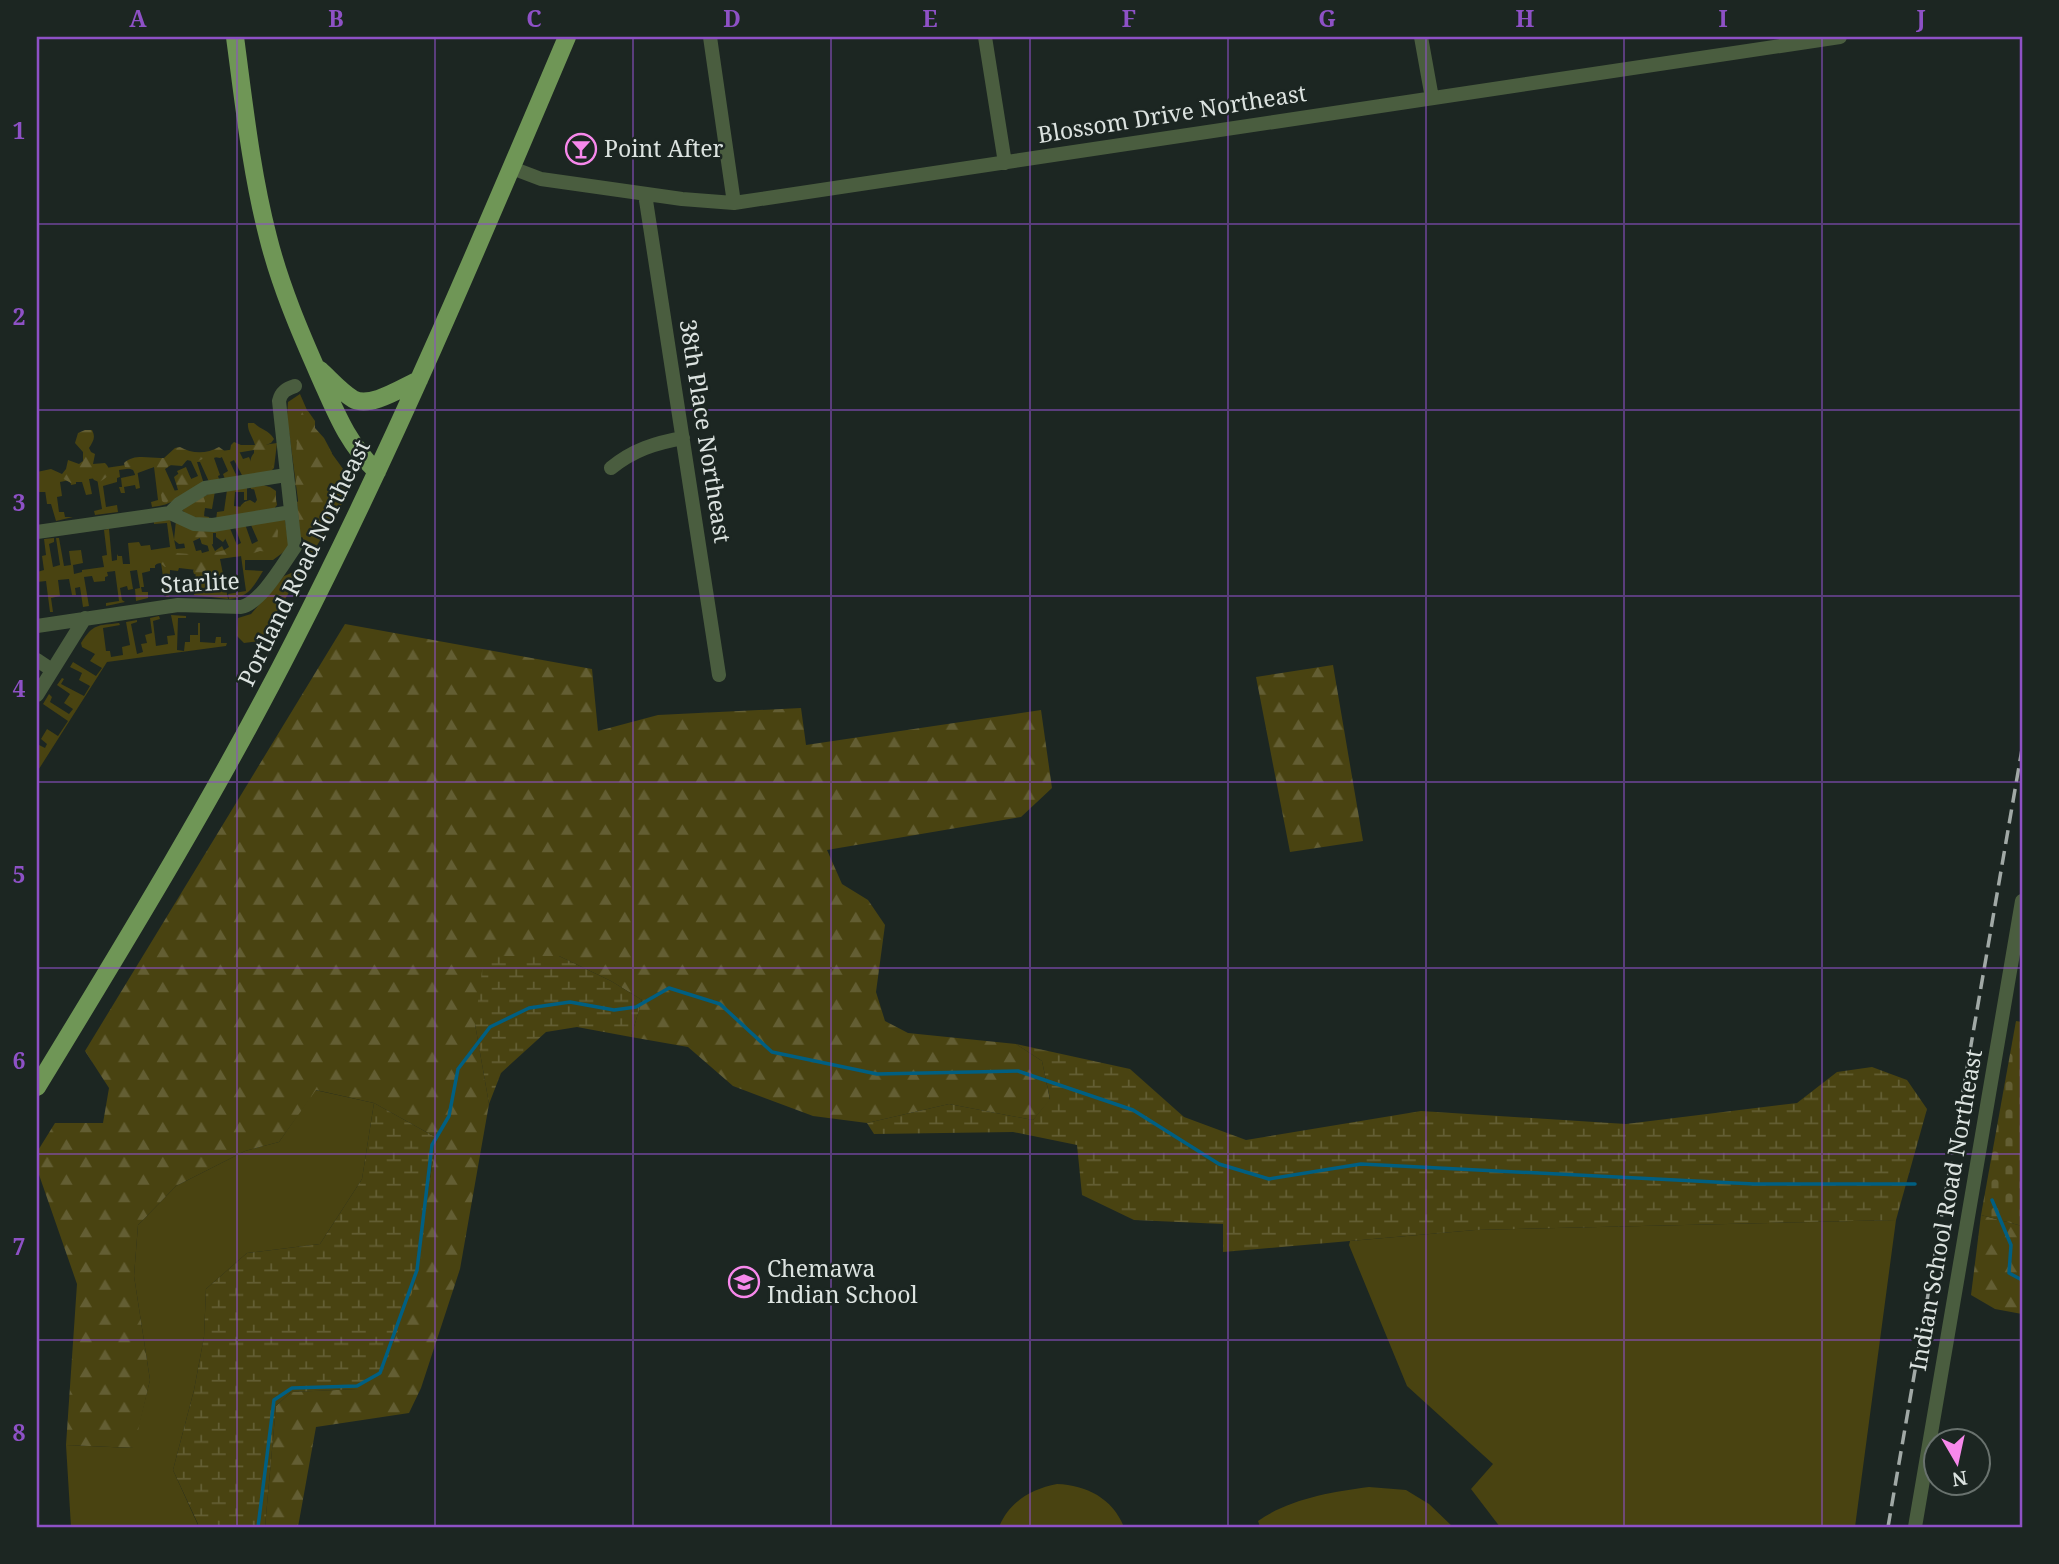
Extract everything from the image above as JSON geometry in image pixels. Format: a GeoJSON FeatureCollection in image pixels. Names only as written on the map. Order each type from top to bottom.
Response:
{"type":"FeatureCollection","features":[{"type":"Feature","properties":{"kind":"main road"},"geometry":{"type":"LineString","coordinates":[[234,37],[254,177],[268,238],[291,308],[350,441],[377,472]]}},
{"type":"Feature","properties":{"kind":"main road","name":"Portland Road Northeast"},"geometry":{"type":"LineString","coordinates":[[37,1087],[142,914],[256,713],[310,610],[419,380],[567,37]]}},
{"type":"Feature","properties":{"kind":"main road"},"geometry":{"type":"LineString","coordinates":[[314,364],[352,399],[362,402],[373,401],[419,380]]}},
{"type":"Feature","properties":{"kind":"street"},"geometry":{"type":"LineString","coordinates":[[710,37],[734,204]]}},
{"type":"Feature","properties":{"kind":"street"},"geometry":{"type":"LineString","coordinates":[[985,37],[1004,163]]}},
{"type":"Feature","properties":{"kind":"street"},"geometry":{"type":"LineString","coordinates":[[1421,37],[1432,98]]}},
{"type":"Feature","properties":{"kind":"street","name":"Blossom Drive Northeast"},"geometry":{"type":"LineString","coordinates":[[512,167],[541,179],[734,204],[1840,37]]}},
{"type":"Feature","properties":{"kind":"street","name":"38th Place Northeast"},"geometry":{"type":"LineString","coordinates":[[645,194],[719,675]]}},
{"type":"Feature","properties":{"kind":"street","name":"Starlite"},"geometry":{"type":"LineString","coordinates":[[37,626],[178,605],[234,608],[247,606],[257,598],[295,547],[279,401],[280,395],[286,389],[295,386]]}},
{"type":"Feature","properties":{"kind":"street"},"geometry":{"type":"LineString","coordinates":[[611,468],[636,450],[683,438]]}},
{"type":"Feature","properties":{"kind":"street"},"geometry":{"type":"LineString","coordinates":[[170,513],[205,488],[286,475]]}},
{"type":"Feature","properties":{"kind":"street"},"geometry":{"type":"LineString","coordinates":[[37,531],[170,513],[194,524],[213,525],[291,512]]}},
{"type":"Feature","properties":{"kind":"street"},"geometry":{"type":"LineString","coordinates":[[37,695],[85,618]]}},
{"type":"Feature","properties":{"kind":"street"},"geometry":{"type":"LineString","coordinates":[[37,660],[52,670]]}},
{"type":"Feature","properties":{"kind":"street","name":"Indian School Road Northeast"},"geometry":{"type":"LineString","coordinates":[[1915,1527],[2022,901]]}},
{"type":"Feature","properties":{"kind":"green space"},"geometry":{"type":"Polygon","coordinates":[[[300,394],[317,433],[346,473],[343,502],[260,641],[244,643],[237,636],[238,618],[251,614],[284,576],[296,571],[305,554],[287,416],[288,402],[300,394]]]}},
{"type":"Feature","properties":{"kind":"green space"},"geometry":{"type":"Polygon","coordinates":[[[303,410],[308,411],[315,421],[315,428],[332,453],[319,523],[305,538],[300,537],[297,502],[306,493],[295,485],[297,476],[303,469],[296,453],[297,442],[289,432],[288,425],[300,417],[303,410]]]}},
{"type":"Feature","properties":{"kind":"green space"},"geometry":{"type":"Polygon","coordinates":[[[248,423],[254,423],[274,439],[266,445],[274,452],[272,470],[267,475],[254,474],[251,461],[254,450],[236,453],[230,451],[234,442],[255,445],[248,423]]]}},
{"type":"Feature","properties":{"kind":"green space"},"geometry":{"type":"Polygon","coordinates":[[[92,430],[94,435],[89,448],[95,454],[93,464],[105,463],[109,469],[107,476],[99,482],[92,477],[71,483],[60,477],[55,488],[37,492],[37,472],[51,469],[62,474],[68,460],[79,464],[83,461],[83,452],[75,443],[78,433],[92,430]]]}},
{"type":"Feature","properties":{"kind":"green space"},"geometry":{"type":"Polygon","coordinates":[[[277,443],[274,468],[268,474],[256,448],[239,451],[243,459],[249,457],[256,473],[244,479],[234,460],[230,462],[238,479],[226,482],[223,474],[228,471],[221,455],[214,458],[220,482],[210,484],[200,462],[197,462],[204,484],[182,494],[184,486],[177,471],[186,467],[191,479],[198,476],[190,459],[176,465],[174,463],[165,469],[178,498],[156,507],[152,507],[151,502],[158,500],[154,467],[137,469],[140,488],[136,489],[135,485],[124,487],[125,493],[121,493],[119,487],[122,487],[121,478],[135,475],[134,468],[119,470],[120,477],[117,482],[103,486],[106,507],[117,505],[118,512],[95,515],[94,511],[102,509],[97,478],[89,479],[92,494],[86,495],[82,482],[71,485],[70,480],[60,482],[62,496],[57,497],[59,512],[64,512],[65,517],[73,517],[56,521],[51,504],[47,504],[45,490],[37,478],[277,443]]]}},
{"type":"Feature","properties":{"kind":"green space"},"geometry":{"type":"Polygon","coordinates":[[[180,447],[200,452],[219,447],[226,452],[220,458],[209,456],[196,462],[187,460],[182,466],[169,465],[162,468],[167,492],[178,490],[174,477],[178,474],[188,474],[194,483],[193,488],[166,504],[162,501],[157,469],[154,467],[135,474],[133,470],[125,467],[124,463],[138,457],[164,458],[180,447]]]}},
{"type":"Feature","properties":{"kind":"green space"},"geometry":{"type":"Polygon","coordinates":[[[256,484],[276,491],[273,519],[278,531],[277,545],[282,546],[281,550],[212,560],[200,575],[194,574],[197,563],[193,561],[165,567],[159,562],[152,568],[149,566],[140,570],[131,569],[130,565],[142,557],[167,556],[171,549],[175,553],[205,555],[225,550],[263,547],[258,541],[257,527],[263,511],[260,507],[257,511],[241,517],[239,511],[244,502],[250,500],[255,503],[257,500],[254,489],[256,484]]]}},
{"type":"Feature","properties":{"kind":"green space"},"geometry":{"type":"Polygon","coordinates":[[[250,485],[268,487],[274,494],[277,505],[272,511],[212,522],[182,511],[188,504],[215,491],[212,509],[205,508],[203,516],[216,520],[217,512],[224,511],[227,490],[247,486],[247,500],[244,500],[244,492],[235,492],[234,506],[257,509],[258,490],[251,489],[250,485]]]}},
{"type":"Feature","properties":{"kind":"green space"},"geometry":{"type":"Polygon","coordinates":[[[203,496],[204,518],[230,529],[229,534],[223,542],[213,533],[213,544],[209,546],[202,544],[200,538],[179,544],[174,540],[176,520],[184,516],[185,508],[203,496]]]}},
{"type":"Feature","properties":{"kind":"green space"},"geometry":{"type":"Polygon","coordinates":[[[170,519],[176,549],[185,548],[182,532],[191,534],[196,551],[209,551],[207,543],[202,544],[198,531],[205,531],[215,551],[222,546],[224,550],[229,547],[225,538],[229,526],[237,545],[241,543],[234,525],[245,524],[252,544],[258,541],[251,525],[285,519],[289,548],[273,560],[245,560],[245,570],[263,571],[250,590],[236,598],[229,599],[228,594],[246,591],[241,556],[220,559],[228,599],[194,595],[196,570],[179,568],[178,571],[170,570],[169,597],[166,597],[161,563],[142,573],[142,592],[148,592],[148,598],[136,601],[135,589],[140,588],[137,570],[130,571],[133,589],[128,590],[127,586],[120,588],[122,600],[125,602],[106,606],[106,603],[119,601],[115,571],[107,572],[105,581],[94,582],[92,576],[84,577],[89,606],[83,607],[80,587],[75,588],[76,595],[72,595],[69,579],[58,580],[60,596],[51,598],[53,612],[50,612],[46,581],[37,582],[37,572],[44,570],[44,539],[54,538],[54,542],[49,544],[53,567],[60,565],[56,538],[59,538],[64,566],[71,565],[69,551],[81,550],[83,563],[73,565],[74,574],[104,567],[102,556],[107,555],[104,530],[109,529],[112,561],[117,560],[117,554],[122,556],[123,564],[130,564],[128,543],[150,545],[151,550],[170,547],[167,523],[154,524],[154,521],[170,519]]]}},
{"type":"Feature","properties":{"kind":"green space"},"geometry":{"type":"Polygon","coordinates":[[[171,615],[186,616],[178,618],[177,650],[184,651],[185,642],[190,642],[190,635],[198,635],[198,623],[200,642],[215,643],[216,637],[221,637],[221,643],[227,643],[226,646],[107,662],[37,772],[37,744],[45,748],[47,744],[41,739],[47,729],[58,736],[68,721],[43,704],[49,694],[52,697],[50,702],[69,714],[73,709],[64,703],[70,694],[57,685],[62,678],[64,679],[61,684],[84,696],[90,686],[79,680],[82,673],[70,667],[73,662],[96,676],[102,668],[90,661],[95,654],[82,647],[81,643],[89,632],[101,625],[119,623],[120,625],[103,628],[106,651],[110,651],[111,657],[123,655],[122,647],[130,645],[126,622],[137,620],[131,624],[137,654],[143,652],[141,644],[147,643],[145,635],[152,633],[150,618],[159,616],[160,619],[153,621],[156,646],[168,644],[167,636],[175,635],[171,615]]]}},
{"type":"Feature","properties":{"kind":"green space"},"geometry":{"type":"Polygon","coordinates":[[[345,624],[592,669],[598,731],[658,715],[801,708],[806,745],[1041,710],[1052,788],[1021,817],[827,850],[842,884],[868,900],[885,925],[876,992],[885,1021],[908,1033],[1016,1044],[1042,1061],[1050,1100],[1033,1120],[949,1104],[867,1123],[813,1116],[733,1086],[688,1047],[631,1037],[642,1000],[611,981],[559,956],[475,1024],[489,1104],[460,1269],[421,1388],[409,1413],[316,1427],[298,1527],[265,1527],[276,1406],[291,1392],[359,1389],[428,1190],[437,1138],[374,1103],[316,1090],[279,1142],[245,1151],[176,1186],[138,1225],[134,1276],[150,1380],[134,1448],[66,1445],[77,1284],[37,1169],[37,1152],[55,1123],[103,1123],[109,1088],[85,1051],[345,624]]]}},
{"type":"Feature","properties":{"kind":"green space"},"geometry":{"type":"Polygon","coordinates":[[[1333,665],[1363,841],[1290,852],[1256,677],[1333,665]]]}},
{"type":"Feature","properties":{"kind":"green space"},"geometry":{"type":"Polygon","coordinates":[[[484,956],[559,956],[611,981],[642,1000],[631,1037],[577,1027],[546,1032],[501,1073],[489,1104],[475,1024],[484,956]]]}},
{"type":"Feature","properties":{"kind":"green space"},"geometry":{"type":"Polygon","coordinates":[[[2016,1021],[2022,1022],[2022,1226],[1981,1215],[2016,1021]]]}},
{"type":"Feature","properties":{"kind":"green space"},"geometry":{"type":"Polygon","coordinates":[[[1016,1044],[1130,1069],[1184,1117],[1246,1140],[1421,1111],[1626,1124],[1797,1103],[1837,1072],[1872,1067],[1907,1080],[1927,1109],[1896,1220],[1475,1230],[1223,1252],[1223,1224],[1134,1220],[1082,1195],[1077,1145],[1013,1132],[874,1134],[867,1123],[949,1104],[1033,1120],[1050,1099],[1042,1061],[1016,1044]]]}},
{"type":"Feature","properties":{"kind":"green space"},"geometry":{"type":"Polygon","coordinates":[[[315,1090],[374,1103],[362,1179],[320,1244],[247,1253],[206,1289],[204,1337],[194,1390],[173,1470],[198,1525],[71,1527],[66,1445],[133,1448],[150,1380],[134,1276],[138,1225],[176,1186],[245,1151],[279,1142],[315,1090]]]}},
{"type":"Feature","properties":{"kind":"green space"},"geometry":{"type":"Polygon","coordinates":[[[374,1103],[437,1138],[428,1190],[420,1271],[380,1380],[359,1389],[291,1392],[276,1406],[265,1527],[196,1527],[198,1524],[173,1470],[194,1390],[204,1337],[206,1289],[247,1253],[320,1244],[362,1179],[374,1103]]]}},
{"type":"Feature","properties":{"kind":"green space"},"geometry":{"type":"Polygon","coordinates":[[[1981,1215],[2022,1226],[2022,1314],[1995,1309],[1971,1295],[1981,1215]]]}},
{"type":"Feature","properties":{"kind":"green space"},"geometry":{"type":"Polygon","coordinates":[[[1896,1220],[1855,1527],[1500,1527],[1471,1489],[1493,1464],[1407,1386],[1349,1245],[1350,1241],[1475,1230],[1896,1220]]]}},
{"type":"Feature","properties":{"kind":"green space"},"geometry":{"type":"Polygon","coordinates":[[[1057,1484],[1079,1487],[1098,1495],[1113,1509],[1124,1527],[999,1527],[1009,1510],[1022,1498],[1038,1489],[1057,1484]]]}},
{"type":"Feature","properties":{"kind":"green space"},"geometry":{"type":"Polygon","coordinates":[[[1369,1487],[1406,1490],[1429,1504],[1453,1527],[1260,1527],[1258,1521],[1283,1507],[1325,1494],[1369,1487]]]}},
{"type":"Feature","properties":{"kind":"waterway"},"geometry":{"type":"LineString","coordinates":[[258,1527],[274,1400],[292,1388],[357,1386],[380,1373],[417,1270],[432,1145],[449,1116],[458,1069],[490,1027],[529,1008],[570,1002],[614,1010],[636,1007],[669,988],[720,1004],[772,1052],[877,1074],[1018,1071],[1133,1110],[1219,1164],[1269,1179],[1361,1164],[1754,1184],[1915,1184]]}},
{"type":"Feature","properties":{"kind":"waterway"},"geometry":{"type":"LineString","coordinates":[[1992,1200],[2011,1245],[2009,1273],[2022,1280]]}},
{"type":"Feature","properties":{"kind":"railway"},"geometry":{"type":"LineString","coordinates":[[1888,1527],[2022,749]]}},
{"type":"Feature","properties":{"kind":"place","name":"Point After"},"geometry":{"type":"Point","coordinates":[581,149]}},
{"type":"Feature","properties":{"kind":"place","name":"Chemawa Indian School"},"geometry":{"type":"Point","coordinates":[744,1282]}}]}
